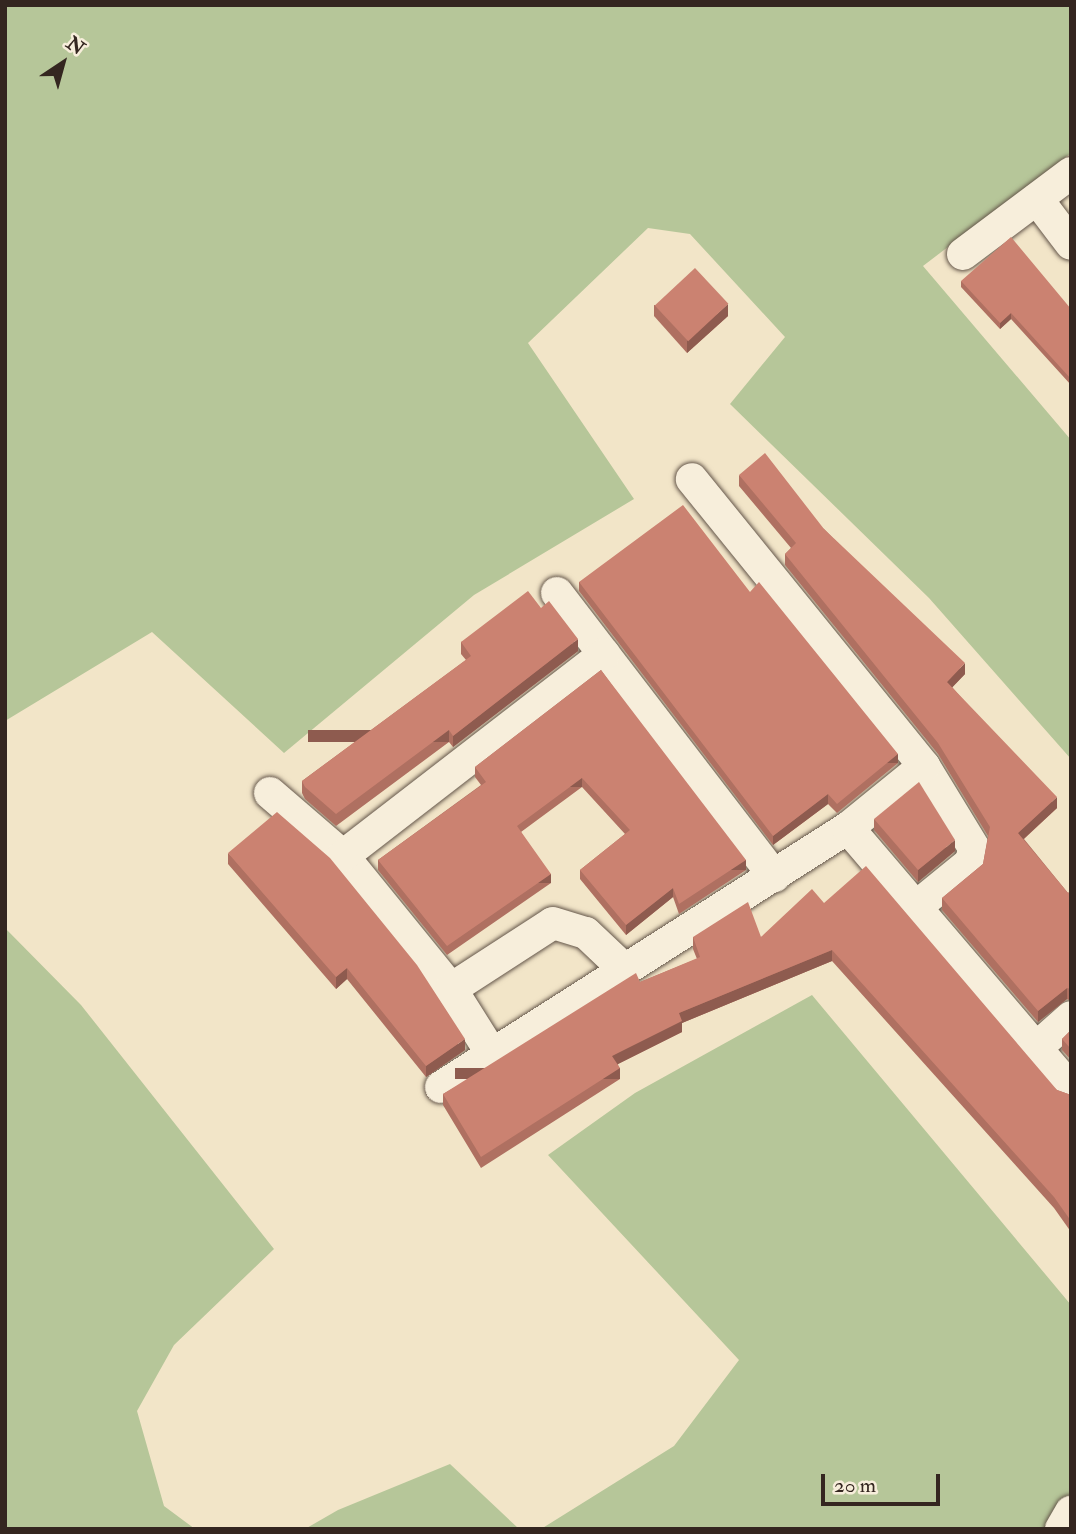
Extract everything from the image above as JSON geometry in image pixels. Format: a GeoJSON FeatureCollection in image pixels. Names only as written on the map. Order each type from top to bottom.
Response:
{"type":"FeatureCollection","features":[{"type":"Feature","properties":{"kind":"street"},"geometry":{"type":"LineString","coordinates":[[963,254],[1071,173]]}},
{"type":"Feature","properties":{"kind":"street"},"geometry":{"type":"LineString","coordinates":[[1037,199],[1071,244]]}},
{"type":"Feature","properties":{"kind":"street"},"geometry":{"type":"LineString","coordinates":[[692,479],[924,766],[974,848],[971,862],[916,907]]}},
{"type":"Feature","properties":{"kind":"street"},"geometry":{"type":"LineString","coordinates":[[557,593],[774,876]]}},
{"type":"Feature","properties":{"kind":"street"},"geometry":{"type":"LineString","coordinates":[[343,856],[604,654]]}},
{"type":"Feature","properties":{"kind":"street"},"geometry":{"type":"LineString","coordinates":[[441,1087],[848,828],[924,766]]}},
{"type":"Feature","properties":{"kind":"street"},"geometry":{"type":"LineString","coordinates":[[270,793],[343,856],[451,989],[492,1054]]}},
{"type":"Feature","properties":{"kind":"street"},"geometry":{"type":"LineString","coordinates":[[848,828],[1071,1089]]}},
{"type":"Feature","properties":{"kind":"street"},"geometry":{"type":"LineString","coordinates":[[451,989],[553,923],[586,933],[625,970]]}},
{"type":"Feature","properties":{"kind":"street"},"geometry":{"type":"LineString","coordinates":[[1035,1049],[1071,1017]]}},
{"type":"Feature","properties":{"kind":"street"},"geometry":{"type":"LineString","coordinates":[[1061,1529],[1071,1512]]}},
{"type":"Feature","properties":{"kind":"green space"},"geometry":{"type":"Polygon","coordinates":[[[5,5],[1071,5],[1071,153],[923,266],[1071,440],[1071,759],[929,598],[730,404],[785,337],[690,234],[648,228],[528,343],[634,499],[474,595],[284,753],[152,632],[5,721],[5,5]]]}},
{"type":"Feature","properties":{"kind":"green space"},"geometry":{"type":"Polygon","coordinates":[[[5,928],[81,1005],[274,1249],[174,1345],[137,1411],[164,1506],[195,1529],[5,1529],[5,928]]]}},
{"type":"Feature","properties":{"kind":"green space"},"geometry":{"type":"Polygon","coordinates":[[[812,995],[1071,1305],[1071,1529],[541,1529],[674,1446],[739,1360],[548,1155],[635,1093],[812,995]]]}},
{"type":"Feature","properties":{"kind":"green space"},"geometry":{"type":"Polygon","coordinates":[[[450,1464],[519,1529],[305,1529],[338,1510],[450,1464]]]}},
{"type":"Feature","properties":{"kind":"building"},"geometry":{"type":"Polygon","coordinates":[[[1011,237],[1071,309],[1071,379],[1011,313],[1000,323],[961,281],[1011,237]]]}},
{"type":"Feature","properties":{"kind":"building"},"geometry":{"type":"Polygon","coordinates":[[[695,268],[728,304],[688,341],[655,306],[695,268]]]}},
{"type":"Feature","properties":{"kind":"building"},"geometry":{"type":"Polygon","coordinates":[[[765,453],[824,529],[965,663],[947,682],[1057,797],[1018,833],[1068,893],[1071,891],[1071,989],[1067,988],[1038,1011],[942,898],[983,864],[990,827],[938,743],[785,554],[796,543],[739,475],[765,453]]]}},
{"type":"Feature","properties":{"kind":"building"},"geometry":{"type":"Polygon","coordinates":[[[683,505],[750,592],[759,582],[898,754],[837,804],[828,794],[773,836],[579,582],[683,505]]]}},
{"type":"Feature","properties":{"kind":"building"},"geometry":{"type":"Polygon","coordinates":[[[528,591],[541,608],[549,601],[578,639],[453,736],[449,730],[336,814],[305,787],[302,781],[471,656],[461,642],[528,591]]]}},
{"type":"Feature","properties":{"kind":"building"},"geometry":{"type":"Polygon","coordinates":[[[601,670],[746,860],[679,904],[673,888],[626,925],[580,870],[630,830],[582,778],[517,826],[551,874],[447,946],[378,860],[486,782],[475,767],[601,670]]]}},
{"type":"Feature","properties":{"kind":"building"},"geometry":{"type":"Polygon","coordinates":[[[919,782],[955,840],[918,870],[874,819],[919,782]]]}},
{"type":"Feature","properties":{"kind":"building"},"geometry":{"type":"Polygon","coordinates":[[[277,812],[330,858],[417,965],[465,1039],[426,1066],[347,968],[336,977],[228,853],[277,812]]]}},
{"type":"Feature","properties":{"kind":"building"},"geometry":{"type":"Polygon","coordinates":[[[866,866],[1057,1090],[1071,1095],[1071,1221],[1054,1197],[832,950],[679,1013],[682,1021],[612,1056],[620,1068],[481,1157],[443,1094],[636,973],[640,982],[700,957],[693,937],[748,902],[761,937],[812,889],[824,903],[866,866]]]}},
{"type":"Feature","properties":{"kind":"building"},"geometry":{"type":"Polygon","coordinates":[[[1071,1030],[1071,1049],[1062,1039],[1071,1030]]]}}]}
